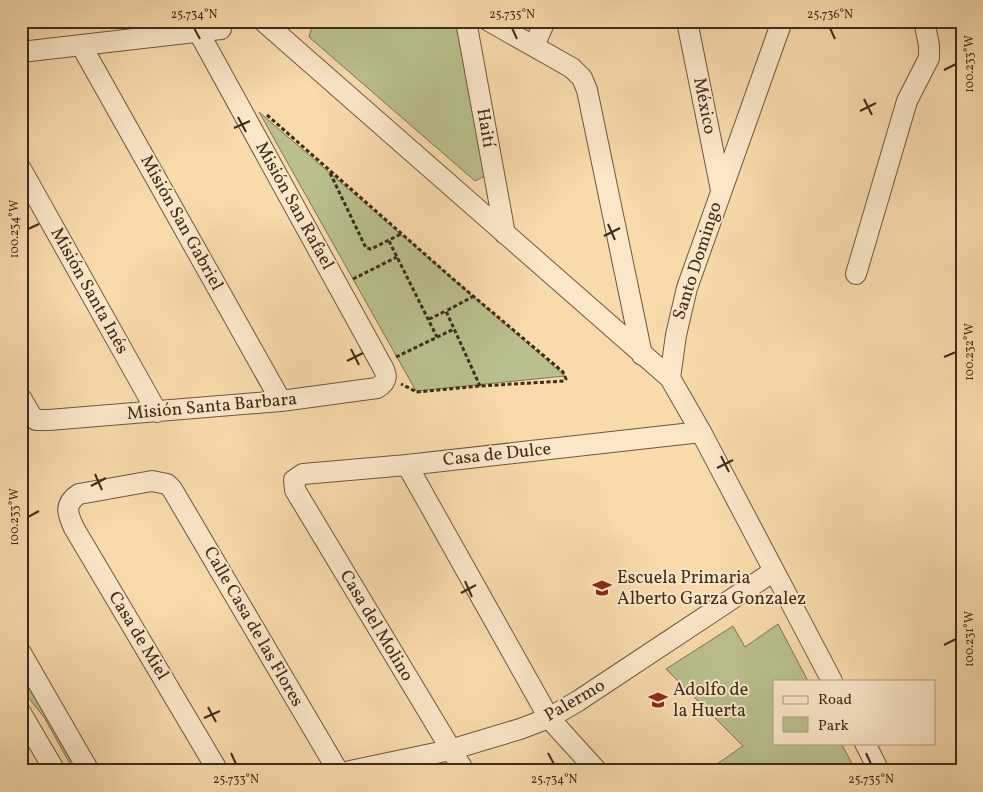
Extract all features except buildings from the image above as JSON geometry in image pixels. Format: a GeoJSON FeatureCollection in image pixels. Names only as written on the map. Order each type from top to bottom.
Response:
{"type":"FeatureCollection","features":[{"type":"Feature","properties":{"kind":"street"},"geometry":{"type":"LineString","coordinates":[[263,21],[670,378],[701,432],[831,680]]}},
{"type":"Feature","properties":{"kind":"street","name":"Haití"},"geometry":{"type":"LineString","coordinates":[[466,21],[505,234]]}},
{"type":"Feature","properties":{"kind":"street"},"geometry":{"type":"LineString","coordinates":[[488,21],[572,68],[582,78],[587,90],[642,355]]}},
{"type":"Feature","properties":{"kind":"street"},"geometry":{"type":"LineString","coordinates":[[534,46],[545,21]]}},
{"type":"Feature","properties":{"kind":"street","name":"México"},"geometry":{"type":"LineString","coordinates":[[687,21],[721,190]]}},
{"type":"Feature","properties":{"kind":"street","name":"Santo Domingo"},"geometry":{"type":"LineString","coordinates":[[670,378],[676,335],[687,288],[782,21]]}},
{"type":"Feature","properties":{"kind":"street"},"geometry":{"type":"LineString","coordinates":[[856,274],[907,101],[929,58],[929,45],[924,21]]}},
{"type":"Feature","properties":{"kind":"street"},"geometry":{"type":"LineString","coordinates":[[21,52],[221,29]]}},
{"type":"Feature","properties":{"kind":"street","name":"Misión San Rafael"},"geometry":{"type":"LineString","coordinates":[[198,32],[338,286],[384,374]]}},
{"type":"Feature","properties":{"kind":"street","name":"Misión San Gabriel"},"geometry":{"type":"LineString","coordinates":[[81,45],[281,401]]}},
{"type":"Feature","properties":{"kind":"street","name":"Misión Santa Inés"},"geometry":{"type":"LineString","coordinates":[[21,169],[157,412]]}},
{"type":"Feature","properties":{"kind":"street","name":"Misión Santa Barbara"},"geometry":{"type":"LineString","coordinates":[[21,398],[36,420],[49,420],[281,401],[377,388],[384,374]]}},
{"type":"Feature","properties":{"kind":"street","name":"Casa de Dulce"},"geometry":{"type":"LineString","coordinates":[[294,480],[303,474],[408,465],[701,432]]}},
{"type":"Feature","properties":{"kind":"street"},"geometry":{"type":"LineString","coordinates":[[408,465],[549,718],[597,771]]}},
{"type":"Feature","properties":{"kind":"street","name":"Casa del Molino"},"geometry":{"type":"LineString","coordinates":[[294,480],[295,490],[464,771]]}},
{"type":"Feature","properties":{"kind":"street","name":"Calle Casa de las Flores"},"geometry":{"type":"LineString","coordinates":[[71,500],[79,494],[152,482],[167,484],[176,496],[338,771]]}},
{"type":"Feature","properties":{"kind":"street","name":"Casa de Miel"},"geometry":{"type":"LineString","coordinates":[[71,500],[68,508],[68,517],[218,771]]}},
{"type":"Feature","properties":{"kind":"street","name":"Palermo"},"geometry":{"type":"LineString","coordinates":[[350,771],[450,750],[520,729],[549,718],[578,701],[774,571]]}},
{"type":"Feature","properties":{"kind":"street"},"geometry":{"type":"LineString","coordinates":[[21,653],[89,771]]}},
{"type":"Feature","properties":{"kind":"street"},"geometry":{"type":"LineString","coordinates":[[21,713],[54,771]]}},
{"type":"Feature","properties":{"kind":"street"},"geometry":{"type":"LineString","coordinates":[[865,744],[879,771]]}},
{"type":"Feature","properties":{"kind":"path"},"geometry":{"type":"LineString","coordinates":[[244,115],[256,110],[262,112],[563,372],[566,379],[564,382],[480,386],[416,392],[384,374],[437,337],[454,329]]}},
{"type":"Feature","properties":{"kind":"path"},"geometry":{"type":"LineString","coordinates":[[328,170],[366,248],[371,249],[401,234]]}},
{"type":"Feature","properties":{"kind":"path"},"geometry":{"type":"LineString","coordinates":[[389,240],[437,337]]}},
{"type":"Feature","properties":{"kind":"path"},"geometry":{"type":"LineString","coordinates":[[338,286],[397,257]]}},
{"type":"Feature","properties":{"kind":"path"},"geometry":{"type":"LineString","coordinates":[[429,319],[474,296]]}},
{"type":"Feature","properties":{"kind":"path"},"geometry":{"type":"LineString","coordinates":[[446,311],[480,386]]}},
{"type":"Feature","properties":{"kind":"green space"},"geometry":{"type":"Polygon","coordinates":[[[327,21],[459,21],[489,174],[475,181],[309,37],[313,23],[327,21]]]}},
{"type":"Feature","properties":{"kind":"green space"},"geometry":{"type":"Polygon","coordinates":[[[259,112],[565,376],[416,391],[259,112]]]}},
{"type":"Feature","properties":{"kind":"green space"},"geometry":{"type":"Polygon","coordinates":[[[778,624],[807,680],[773,680],[773,744],[842,744],[856,771],[707,771],[743,746],[666,669],[733,626],[745,647],[778,624]]]}},
{"type":"Feature","properties":{"kind":"green space"},"geometry":{"type":"Polygon","coordinates":[[[21,664],[82,771],[74,771],[44,717],[21,689],[21,664]]]}},
{"type":"Feature","properties":{"kind":"place","name":"Escuela Primaria Alberto Garza Gonzalez"},"geometry":{"type":"Point","coordinates":[602,588]}},
{"type":"Feature","properties":{"kind":"place","name":"Adolfo de la Huerta"},"geometry":{"type":"Point","coordinates":[658,700]}}]}
